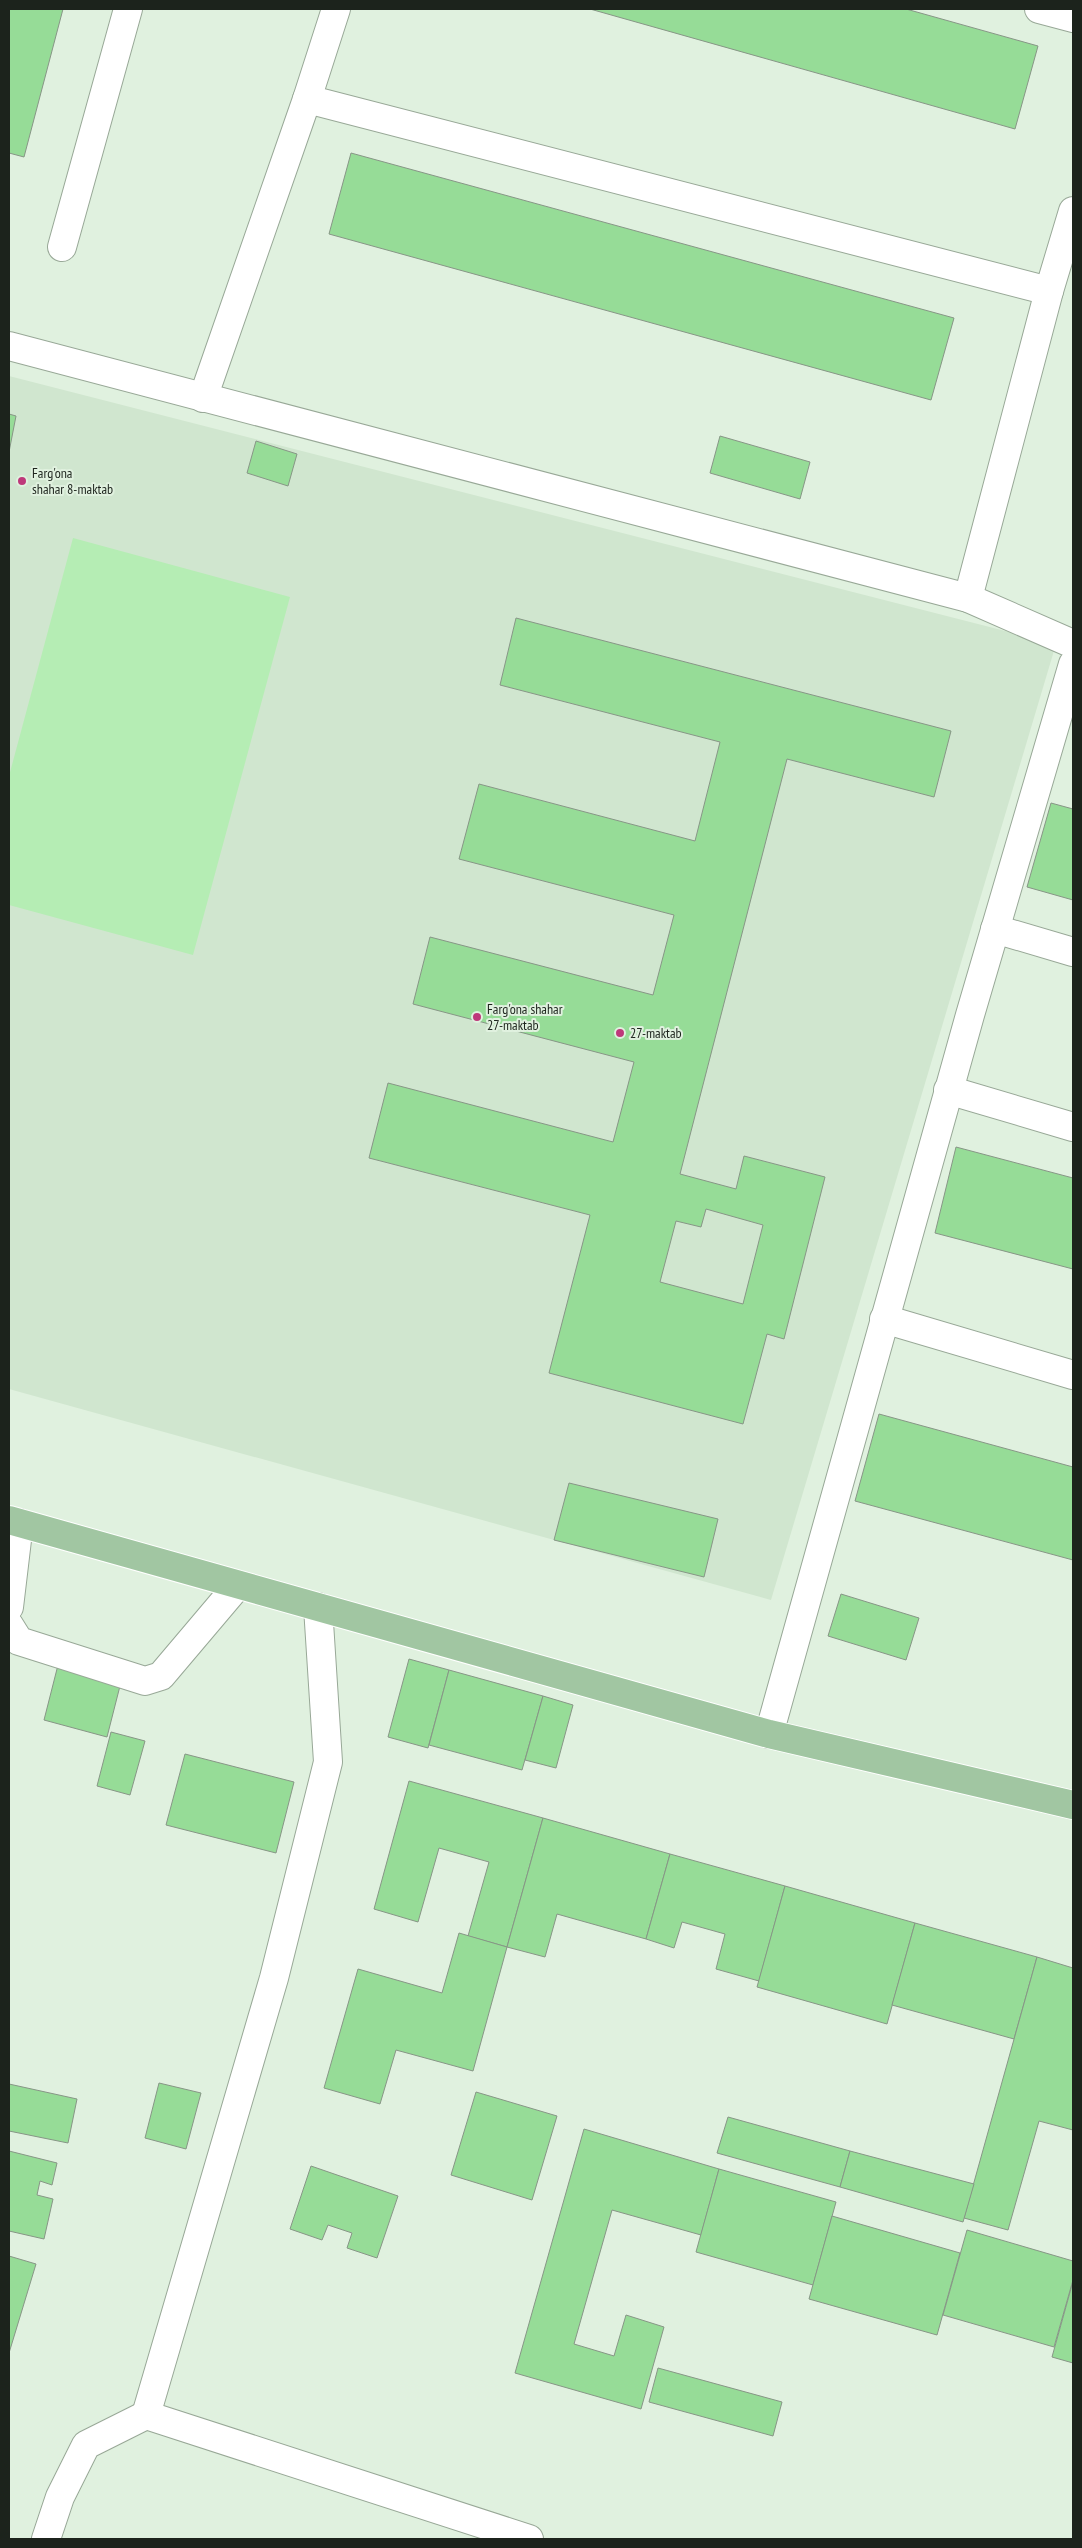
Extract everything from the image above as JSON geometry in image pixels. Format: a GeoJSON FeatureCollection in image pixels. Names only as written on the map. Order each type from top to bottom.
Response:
{"type":"FeatureCollection","features":[{"type":"Feature","properties":{"kind":"main road"},"geometry":{"type":"LineString","coordinates":[[14,1521],[769,1734],[1073,1804]]}},
{"type":"Feature","properties":{"kind":"street"},"geometry":{"type":"LineString","coordinates":[[62,247],[128,9]]}},
{"type":"Feature","properties":{"kind":"street"},"geometry":{"type":"LineString","coordinates":[[203,398],[307,99],[336,9]]}},
{"type":"Feature","properties":{"kind":"street"},"geometry":{"type":"LineString","coordinates":[[1039,9],[1073,18]]}},
{"type":"Feature","properties":{"kind":"street"},"geometry":{"type":"LineString","coordinates":[[307,99],[1049,291]]}},
{"type":"Feature","properties":{"kind":"street"},"geometry":{"type":"LineString","coordinates":[[968,598],[1049,291],[1073,211]]}},
{"type":"Feature","properties":{"kind":"street"},"geometry":{"type":"LineString","coordinates":[[9,346],[968,598],[1073,644]]}},
{"type":"Feature","properties":{"kind":"street"},"geometry":{"type":"LineString","coordinates":[[769,1734],[948,1090],[1073,664]]}},
{"type":"Feature","properties":{"kind":"street"},"geometry":{"type":"LineString","coordinates":[[995,930],[1073,952]]}},
{"type":"Feature","properties":{"kind":"street"},"geometry":{"type":"LineString","coordinates":[[948,1090],[1073,1127]]}},
{"type":"Feature","properties":{"kind":"street"},"geometry":{"type":"LineString","coordinates":[[884,1319],[1073,1375]]}},
{"type":"Feature","properties":{"kind":"street"},"geometry":{"type":"LineString","coordinates":[[9,1606],[14,1521]]}},
{"type":"Feature","properties":{"kind":"street"},"geometry":{"type":"LineString","coordinates":[[9,1625],[18,1641],[145,1681],[161,1676],[238,1585]]}},
{"type":"Feature","properties":{"kind":"street"},"geometry":{"type":"LineString","coordinates":[[146,2415],[274,1978],[328,1762],[318,1607]]}},
{"type":"Feature","properties":{"kind":"street"},"geometry":{"type":"LineString","coordinates":[[46,2539],[60,2497],[86,2445],[146,2415],[529,2539]]}},
{"type":"Feature","properties":{"kind":"shaded area","name":"Farg'ona shahar 27-maktab"},"geometry":{"type":"Polygon","coordinates":[[[9,376],[1056,644],[771,1600],[9,1389],[9,376]]]}},
{"type":"Feature","properties":{"kind":"green space"},"geometry":{"type":"Polygon","coordinates":[[[73,538],[290,597],[193,955],[9,905],[9,776],[73,538]]]}},
{"type":"Feature","properties":{"kind":"building"},"geometry":{"type":"Polygon","coordinates":[[[9,9],[63,9],[24,157],[9,153],[9,9]]]}},
{"type":"Feature","properties":{"kind":"building"},"geometry":{"type":"Polygon","coordinates":[[[590,9],[906,9],[1038,46],[1015,129],[590,9]]]}},
{"type":"Feature","properties":{"kind":"building"},"geometry":{"type":"Polygon","coordinates":[[[351,153],[954,318],[931,400],[329,234],[351,153]]]}},
{"type":"Feature","properties":{"kind":"building"},"geometry":{"type":"Polygon","coordinates":[[[9,414],[16,416],[9,452],[9,414]]]}},
{"type":"Feature","properties":{"kind":"building"},"geometry":{"type":"Polygon","coordinates":[[[720,436],[810,462],[800,499],[710,473],[720,436]]]}},
{"type":"Feature","properties":{"kind":"building"},"geometry":{"type":"Polygon","coordinates":[[[256,441],[297,454],[288,486],[247,473],[256,441]]]}},
{"type":"Feature","properties":{"kind":"building","name":"27-maktab"},"geometry":{"type":"Polygon","coordinates":[[[516,618],[951,731],[934,797],[787,759],[680,1174],[736,1189],[744,1156],[825,1177],[784,1339],[767,1334],[743,1424],[549,1373],[590,1215],[369,1158],[388,1083],[613,1142],[634,1062],[413,1004],[430,937],[653,995],[674,915],[459,859],[479,784],[695,841],[720,742],[500,685],[516,618]],[[706,1209],[701,1227],[676,1221],[660,1282],[743,1304],[763,1225],[706,1209]]]}},
{"type":"Feature","properties":{"kind":"building"},"geometry":{"type":"Polygon","coordinates":[[[1051,803],[1073,809],[1073,900],[1027,887],[1051,803]]]}},
{"type":"Feature","properties":{"kind":"building"},"geometry":{"type":"Polygon","coordinates":[[[956,1147],[1073,1178],[1073,1269],[935,1233],[956,1147]]]}},
{"type":"Feature","properties":{"kind":"building"},"geometry":{"type":"Polygon","coordinates":[[[879,1414],[1073,1467],[1073,1560],[855,1501],[879,1414]]]}},
{"type":"Feature","properties":{"kind":"building"},"geometry":{"type":"Polygon","coordinates":[[[569,1483],[718,1519],[704,1577],[554,1540],[569,1483]]]}},
{"type":"Feature","properties":{"kind":"building"},"geometry":{"type":"Polygon","coordinates":[[[841,1594],[919,1618],[906,1660],[828,1636],[841,1594]]]}},
{"type":"Feature","properties":{"kind":"building"},"geometry":{"type":"Polygon","coordinates":[[[409,1659],[449,1670],[428,1748],[388,1737],[409,1659]]]}},
{"type":"Feature","properties":{"kind":"building"},"geometry":{"type":"Polygon","coordinates":[[[58,1665],[121,1682],[107,1737],[44,1720],[58,1665]]]}},
{"type":"Feature","properties":{"kind":"building"},"geometry":{"type":"Polygon","coordinates":[[[449,1670],[543,1696],[522,1770],[429,1745],[449,1670]]]}},
{"type":"Feature","properties":{"kind":"building"},"geometry":{"type":"Polygon","coordinates":[[[543,1696],[573,1705],[556,1768],[525,1760],[543,1696]]]}},
{"type":"Feature","properties":{"kind":"building"},"geometry":{"type":"Polygon","coordinates":[[[111,1732],[145,1741],[130,1795],[97,1786],[111,1732]]]}},
{"type":"Feature","properties":{"kind":"building"},"geometry":{"type":"Polygon","coordinates":[[[185,1754],[294,1782],[276,1853],[166,1825],[185,1754]]]}},
{"type":"Feature","properties":{"kind":"building"},"geometry":{"type":"Polygon","coordinates":[[[409,1781],[543,1818],[507,1947],[468,1936],[489,1862],[439,1848],[418,1922],[374,1909],[409,1781]]]}},
{"type":"Feature","properties":{"kind":"building"},"geometry":{"type":"Polygon","coordinates":[[[543,1818],[670,1854],[646,1939],[557,1914],[545,1957],[507,1947],[543,1818]]]}},
{"type":"Feature","properties":{"kind":"building"},"geometry":{"type":"Polygon","coordinates":[[[670,1854],[785,1886],[759,1981],[716,1969],[725,1934],[682,1922],[674,1948],[646,1939],[670,1854]]]}},
{"type":"Feature","properties":{"kind":"building"},"geometry":{"type":"Polygon","coordinates":[[[785,1886],[915,1923],[887,2024],[757,1987],[785,1886]]]}},
{"type":"Feature","properties":{"kind":"building"},"geometry":{"type":"Polygon","coordinates":[[[915,1923],[1037,1957],[1014,2039],[892,2005],[915,1923]]]}},
{"type":"Feature","properties":{"kind":"building"},"geometry":{"type":"Polygon","coordinates":[[[459,1933],[507,1947],[473,2071],[396,2050],[380,2104],[324,2088],[358,1969],[442,1993],[459,1933]]]}},
{"type":"Feature","properties":{"kind":"building"},"geometry":{"type":"Polygon","coordinates":[[[1037,1957],[1073,1968],[1073,2130],[1039,2121],[1008,2230],[964,2218],[1037,1957]]]}},
{"type":"Feature","properties":{"kind":"building"},"geometry":{"type":"Polygon","coordinates":[[[159,2083],[201,2093],[186,2149],[145,2138],[159,2083]]]}},
{"type":"Feature","properties":{"kind":"building"},"geometry":{"type":"Polygon","coordinates":[[[9,2084],[77,2099],[68,2143],[9,2131],[9,2084]]]}},
{"type":"Feature","properties":{"kind":"building"},"geometry":{"type":"Polygon","coordinates":[[[476,2092],[557,2116],[532,2200],[451,2175],[476,2092]]]}},
{"type":"Feature","properties":{"kind":"building"},"geometry":{"type":"Polygon","coordinates":[[[728,2117],[850,2151],[840,2187],[717,2153],[728,2117]]]}},
{"type":"Feature","properties":{"kind":"building"},"geometry":{"type":"Polygon","coordinates":[[[584,2129],[719,2169],[701,2235],[612,2210],[574,2344],[614,2356],[626,2315],[664,2327],[641,2409],[515,2373],[584,2129]]]}},
{"type":"Feature","properties":{"kind":"building"},"geometry":{"type":"Polygon","coordinates":[[[9,2151],[57,2163],[52,2185],[40,2181],[37,2195],[53,2199],[44,2239],[9,2231],[9,2151]]]}},
{"type":"Feature","properties":{"kind":"building"},"geometry":{"type":"Polygon","coordinates":[[[850,2151],[974,2184],[963,2222],[840,2187],[850,2151]]]}},
{"type":"Feature","properties":{"kind":"building"},"geometry":{"type":"Polygon","coordinates":[[[311,2166],[398,2196],[377,2258],[347,2248],[352,2233],[328,2225],[322,2240],[290,2229],[311,2166]]]}},
{"type":"Feature","properties":{"kind":"building"},"geometry":{"type":"Polygon","coordinates":[[[719,2169],[836,2202],[813,2285],[696,2252],[719,2169]]]}},
{"type":"Feature","properties":{"kind":"building"},"geometry":{"type":"Polygon","coordinates":[[[832,2216],[960,2253],[937,2335],[809,2299],[832,2216]]]}},
{"type":"Feature","properties":{"kind":"building"},"geometry":{"type":"Polygon","coordinates":[[[967,2230],[1073,2261],[1073,2280],[1054,2347],[943,2315],[967,2230]]]}},
{"type":"Feature","properties":{"kind":"building"},"geometry":{"type":"Polygon","coordinates":[[[9,2256],[36,2264],[9,2353],[9,2256]]]}},
{"type":"Feature","properties":{"kind":"building"},"geometry":{"type":"Polygon","coordinates":[[[1073,2285],[1073,2363],[1052,2357],[1073,2285]]]}},
{"type":"Feature","properties":{"kind":"building"},"geometry":{"type":"Polygon","coordinates":[[[658,2368],[782,2402],[773,2436],[649,2402],[658,2368]]]}},
{"type":"Feature","properties":{"kind":"place","name":"Farg'ona shahar 8-maktab"},"geometry":{"type":"Point","coordinates":[22,481]}},
{"type":"Feature","properties":{"kind":"place","name":"Farg'ona shahar 27-maktab"},"geometry":{"type":"Point","coordinates":[477,1017]}},
{"type":"Feature","properties":{"kind":"place","name":"27-maktab"},"geometry":{"type":"Point","coordinates":[620,1033]}}]}
